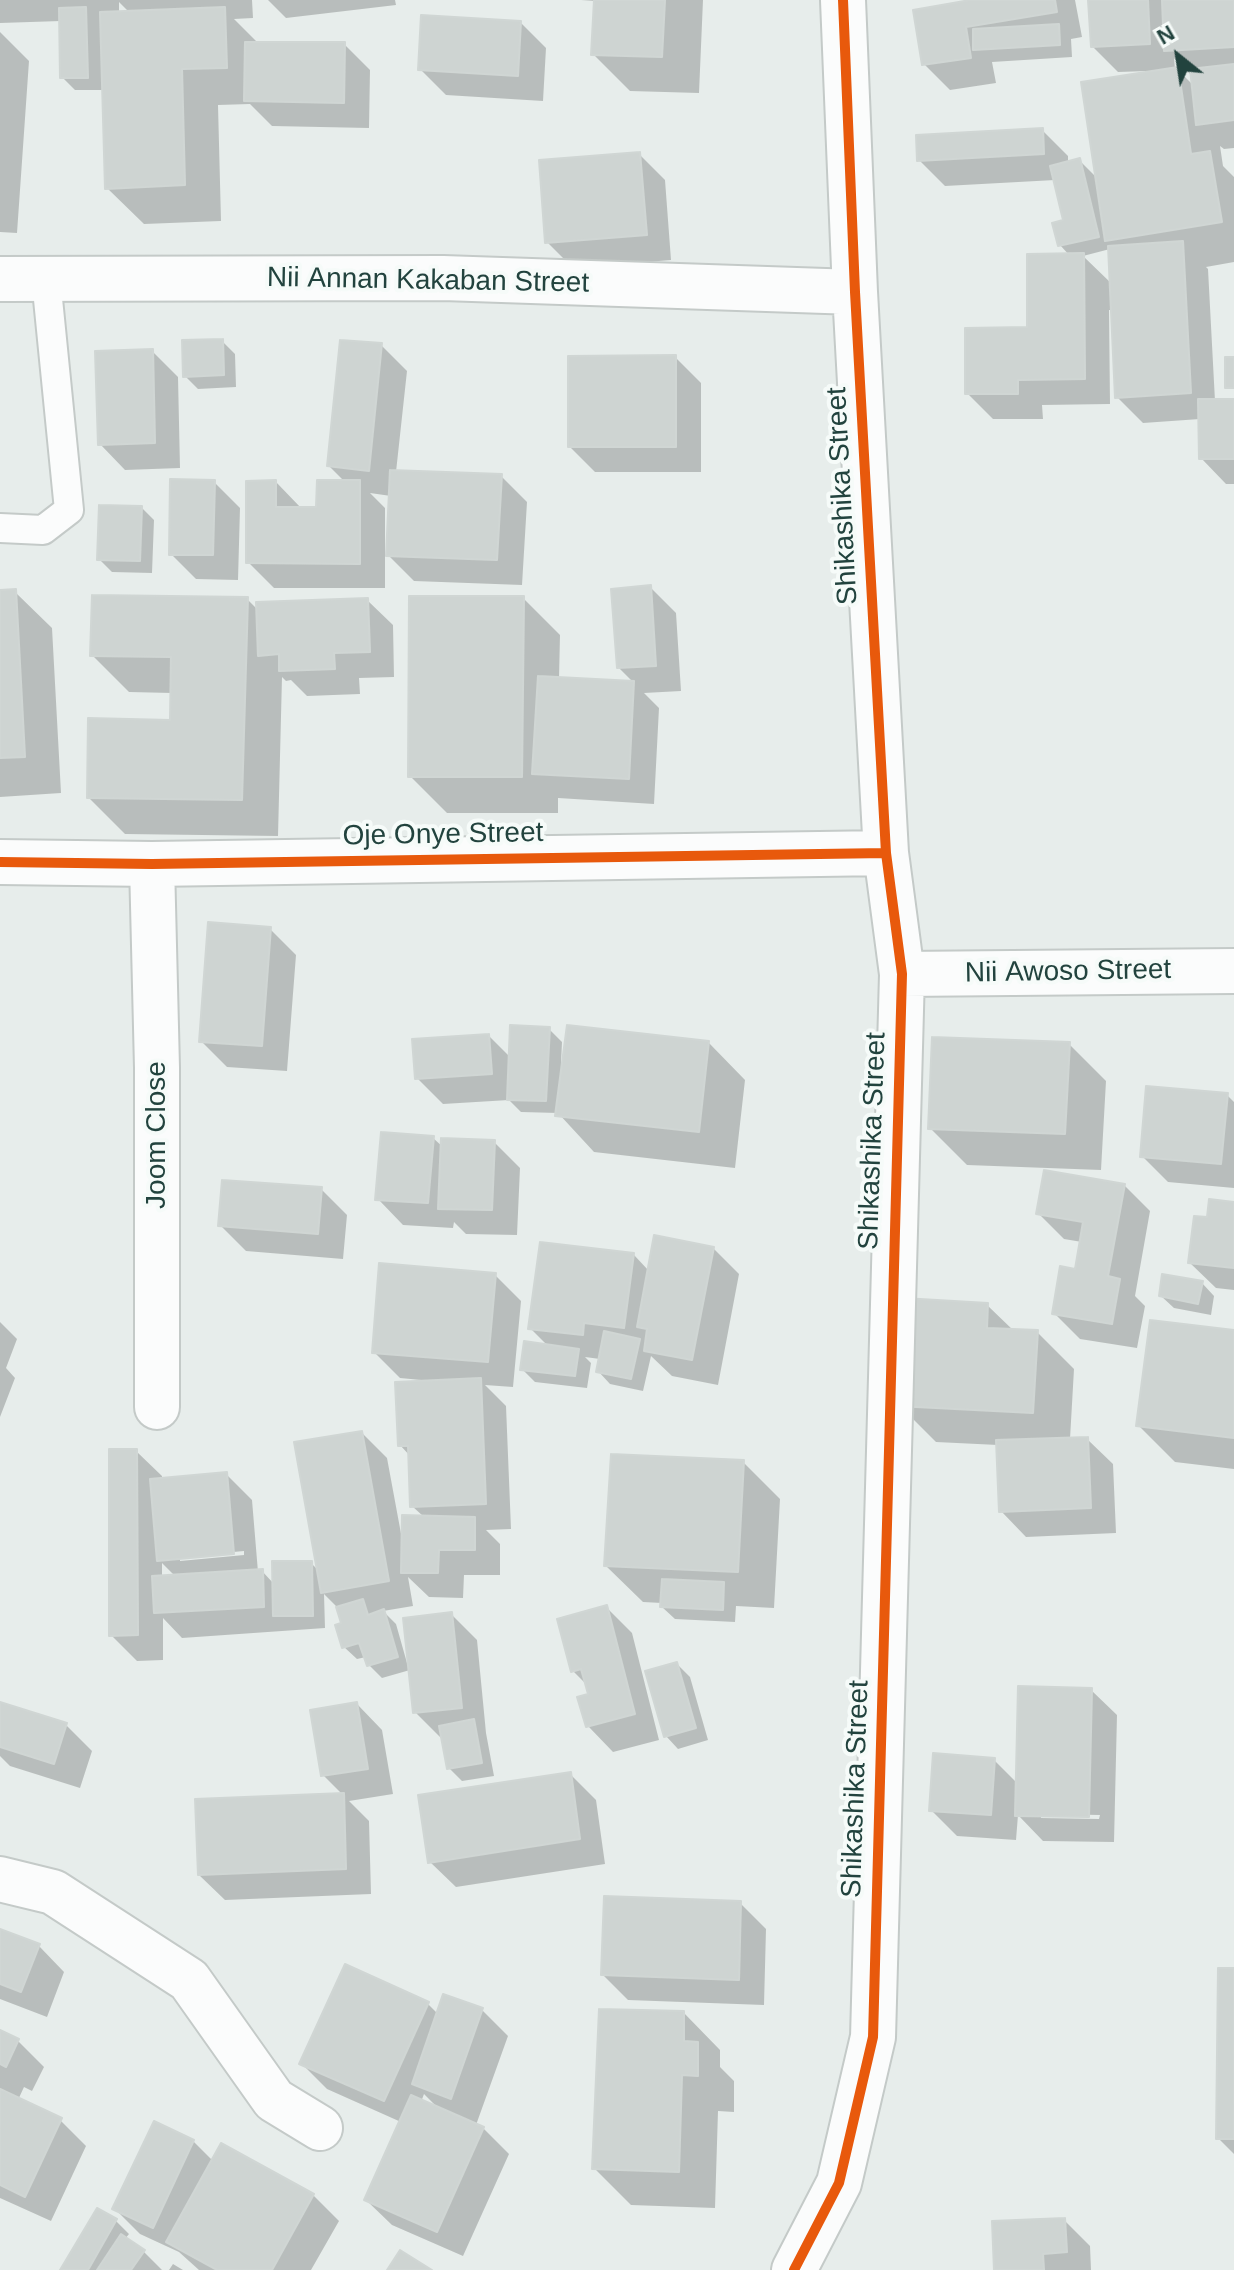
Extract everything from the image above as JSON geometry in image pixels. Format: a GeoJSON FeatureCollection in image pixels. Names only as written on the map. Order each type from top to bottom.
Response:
{"type":"FeatureCollection","features":[{"type":"Feature","properties":{"kind":"street","name":"Shikashika Street"},"geometry":{"type":"LineString","coordinates":[[794,2270],[839,2183],[873,2037],[902,974],[886,853],[855,292],[843,0]]}},
{"type":"Feature","properties":{"kind":"street","name":"Nii Annan Kakaban Street"},"geometry":{"type":"LineString","coordinates":[[0,279],[443,278],[855,292]]}},
{"type":"Feature","properties":{"kind":"street","name":"Oje Onye Street"},"geometry":{"type":"LineString","coordinates":[[0,862],[152,864],[886,853]]}},
{"type":"Feature","properties":{"kind":"street","name":"Joom Close"},"geometry":{"type":"LineString","coordinates":[[152,864],[157,1068],[157,1407]]}},
{"type":"Feature","properties":{"kind":"street","name":"Nii Awoso Street"},"geometry":{"type":"LineString","coordinates":[[902,974],[1234,971]]}},
{"type":"Feature","properties":{"kind":"street"},"geometry":{"type":"LineString","coordinates":[[0,1879],[53,1892],[189,1980],[274,2100],[320,2128]]}},
{"type":"Feature","properties":{"kind":"lane"},"geometry":{"type":"LineString","coordinates":[[0,528],[43,530],[69,510],[46,279]]}},
{"type":"Feature","properties":{"kind":"building"},"geometry":{"type":"Polygon","coordinates":[[[594,0],[665,0],[662,57],[591,55],[594,0]]]}},
{"type":"Feature","properties":{"kind":"building"},"geometry":{"type":"Polygon","coordinates":[[[970,0],[1055,0],[1057,12],[966,27],[971,58],[922,65],[913,10],[970,0]]]}},
{"type":"Feature","properties":{"kind":"building"},"geometry":{"type":"Polygon","coordinates":[[[1088,0],[1148,0],[1150,44],[1091,47],[1088,0]]]}},
{"type":"Feature","properties":{"kind":"building"},"geometry":{"type":"Polygon","coordinates":[[[1162,0],[1234,0],[1234,47],[1164,51],[1162,0]]]}},
{"type":"Feature","properties":{"kind":"building"},"geometry":{"type":"Polygon","coordinates":[[[86,7],[88,78],[60,78],[59,8],[86,7]]]}},
{"type":"Feature","properties":{"kind":"building"},"geometry":{"type":"Polygon","coordinates":[[[225,7],[227,68],[182,69],[185,185],[105,189],[100,12],[225,7]]]}},
{"type":"Feature","properties":{"kind":"building"},"geometry":{"type":"Polygon","coordinates":[[[421,15],[521,21],[518,76],[418,70],[421,15]]]}},
{"type":"Feature","properties":{"kind":"building"},"geometry":{"type":"Polygon","coordinates":[[[1059,24],[1060,45],[973,50],[973,29],[1059,24]]]}},
{"type":"Feature","properties":{"kind":"building"},"geometry":{"type":"Polygon","coordinates":[[[245,42],[345,42],[344,103],[244,101],[245,42]]]}},
{"type":"Feature","properties":{"kind":"building"},"geometry":{"type":"Polygon","coordinates":[[[1234,64],[1234,120],[1196,125],[1190,69],[1234,64]]]}},
{"type":"Feature","properties":{"kind":"building"},"geometry":{"type":"Polygon","coordinates":[[[1178,67],[1191,154],[1210,151],[1222,222],[1105,241],[1081,82],[1178,67]]]}},
{"type":"Feature","properties":{"kind":"building"},"geometry":{"type":"Polygon","coordinates":[[[1043,128],[1044,154],[917,161],[916,135],[1043,128]]]}},
{"type":"Feature","properties":{"kind":"building"},"geometry":{"type":"Polygon","coordinates":[[[640,152],[647,235],[545,243],[539,160],[640,152]]]}},
{"type":"Feature","properties":{"kind":"building"},"geometry":{"type":"Polygon","coordinates":[[[1080,158],[1099,237],[1058,246],[1052,223],[1063,220],[1050,166],[1080,158]]]}},
{"type":"Feature","properties":{"kind":"building"},"geometry":{"type":"Polygon","coordinates":[[[1183,241],[1191,393],[1115,398],[1108,246],[1183,241]]]}},
{"type":"Feature","properties":{"kind":"building"},"geometry":{"type":"Polygon","coordinates":[[[1084,253],[1085,379],[1018,380],[1018,394],[965,394],[965,328],[1027,327],[1027,254],[1084,253]]]}},
{"type":"Feature","properties":{"kind":"building"},"geometry":{"type":"Polygon","coordinates":[[[223,339],[224,375],[183,377],[182,340],[223,339]]]}},
{"type":"Feature","properties":{"kind":"building"},"geometry":{"type":"Polygon","coordinates":[[[340,340],[382,343],[369,471],[327,466],[340,340]]]}},
{"type":"Feature","properties":{"kind":"building"},"geometry":{"type":"Polygon","coordinates":[[[153,349],[155,443],[98,445],[95,351],[153,349]]]}},
{"type":"Feature","properties":{"kind":"building"},"geometry":{"type":"Polygon","coordinates":[[[676,355],[676,447],[568,447],[568,356],[676,355]]]}},
{"type":"Feature","properties":{"kind":"building"},"geometry":{"type":"Polygon","coordinates":[[[1225,357],[1234,357],[1234,388],[1225,388],[1225,357]]]}},
{"type":"Feature","properties":{"kind":"building"},"geometry":{"type":"Polygon","coordinates":[[[1198,399],[1234,399],[1234,459],[1199,459],[1198,399]]]}},
{"type":"Feature","properties":{"kind":"building"},"geometry":{"type":"Polygon","coordinates":[[[390,470],[502,474],[497,560],[386,556],[390,470]]]}},
{"type":"Feature","properties":{"kind":"building"},"geometry":{"type":"Polygon","coordinates":[[[170,479],[215,480],[213,555],[169,555],[170,479]]]}},
{"type":"Feature","properties":{"kind":"building"},"geometry":{"type":"Polygon","coordinates":[[[276,480],[276,507],[316,507],[317,480],[360,480],[360,564],[246,563],[246,481],[276,480]]]}},
{"type":"Feature","properties":{"kind":"building"},"geometry":{"type":"Polygon","coordinates":[[[99,505],[142,506],[140,561],[97,560],[99,505]]]}},
{"type":"Feature","properties":{"kind":"building"},"geometry":{"type":"Polygon","coordinates":[[[651,585],[656,666],[617,668],[611,589],[651,585]]]}},
{"type":"Feature","properties":{"kind":"building"},"geometry":{"type":"Polygon","coordinates":[[[16,589],[25,757],[0,758],[0,590],[16,589]]]}},
{"type":"Feature","properties":{"kind":"building"},"geometry":{"type":"Polygon","coordinates":[[[92,595],[248,597],[242,800],[87,798],[88,718],[170,720],[171,657],[90,656],[92,595]]]}},
{"type":"Feature","properties":{"kind":"building"},"geometry":{"type":"Polygon","coordinates":[[[409,596],[524,596],[522,777],[408,777],[409,596]]]}},
{"type":"Feature","properties":{"kind":"building"},"geometry":{"type":"Polygon","coordinates":[[[368,598],[370,652],[334,653],[335,669],[279,671],[279,654],[258,656],[256,602],[368,598]]]}},
{"type":"Feature","properties":{"kind":"building"},"geometry":{"type":"Polygon","coordinates":[[[538,676],[634,681],[629,779],[532,774],[538,676]]]}},
{"type":"Feature","properties":{"kind":"building"},"geometry":{"type":"Polygon","coordinates":[[[208,922],[271,927],[262,1046],[199,1042],[208,922]]]}},
{"type":"Feature","properties":{"kind":"building"},"geometry":{"type":"Polygon","coordinates":[[[510,1025],[550,1027],[546,1101],[507,1100],[510,1025]]]}},
{"type":"Feature","properties":{"kind":"building"},"geometry":{"type":"Polygon","coordinates":[[[567,1025],[709,1041],[699,1132],[555,1116],[567,1025]]]}},
{"type":"Feature","properties":{"kind":"building"},"geometry":{"type":"Polygon","coordinates":[[[489,1034],[492,1074],[415,1079],[412,1039],[489,1034]]]}},
{"type":"Feature","properties":{"kind":"building"},"geometry":{"type":"Polygon","coordinates":[[[932,1037],[1070,1042],[1065,1134],[928,1129],[932,1037]]]}},
{"type":"Feature","properties":{"kind":"building"},"geometry":{"type":"Polygon","coordinates":[[[1146,1086],[1228,1093],[1221,1164],[1140,1157],[1146,1086]]]}},
{"type":"Feature","properties":{"kind":"building"},"geometry":{"type":"Polygon","coordinates":[[[381,1132],[434,1136],[428,1203],[375,1200],[381,1132]]]}},
{"type":"Feature","properties":{"kind":"building"},"geometry":{"type":"Polygon","coordinates":[[[441,1138],[495,1140],[492,1210],[438,1209],[441,1138]]]}},
{"type":"Feature","properties":{"kind":"building"},"geometry":{"type":"Polygon","coordinates":[[[1044,1170],[1125,1184],[1108,1276],[1120,1279],[1112,1324],[1052,1314],[1060,1266],[1075,1269],[1083,1222],[1036,1214],[1044,1170]]]}},
{"type":"Feature","properties":{"kind":"building"},"geometry":{"type":"Polygon","coordinates":[[[222,1180],[322,1187],[318,1234],[218,1226],[222,1180]]]}},
{"type":"Feature","properties":{"kind":"building"},"geometry":{"type":"Polygon","coordinates":[[[1209,1199],[1234,1202],[1234,1268],[1188,1263],[1194,1216],[1207,1217],[1209,1199]]]}},
{"type":"Feature","properties":{"kind":"building"},"geometry":{"type":"Polygon","coordinates":[[[654,1235],[714,1247],[692,1360],[644,1351],[647,1329],[637,1327],[654,1235]]]}},
{"type":"Feature","properties":{"kind":"building"},"geometry":{"type":"Polygon","coordinates":[[[540,1242],[634,1253],[624,1328],[584,1323],[583,1335],[528,1329],[540,1242]]]}},
{"type":"Feature","properties":{"kind":"building"},"geometry":{"type":"Polygon","coordinates":[[[379,1263],[496,1273],[488,1362],[372,1353],[379,1263]]]}},
{"type":"Feature","properties":{"kind":"building"},"geometry":{"type":"Polygon","coordinates":[[[1162,1274],[1203,1281],[1198,1304],[1159,1296],[1162,1274]]]}},
{"type":"Feature","properties":{"kind":"building"},"geometry":{"type":"Polygon","coordinates":[[[903,1298],[988,1303],[987,1328],[1038,1330],[1033,1413],[897,1406],[903,1298]]]}},
{"type":"Feature","properties":{"kind":"building"},"geometry":{"type":"Polygon","coordinates":[[[1150,1320],[1234,1330],[1234,1438],[1136,1426],[1150,1320]]]}},
{"type":"Feature","properties":{"kind":"building"},"geometry":{"type":"Polygon","coordinates":[[[604,1331],[640,1339],[631,1379],[596,1372],[604,1331]]]}},
{"type":"Feature","properties":{"kind":"building"},"geometry":{"type":"Polygon","coordinates":[[[524,1341],[579,1349],[575,1376],[520,1370],[524,1341]]]}},
{"type":"Feature","properties":{"kind":"building"},"geometry":{"type":"Polygon","coordinates":[[[481,1378],[486,1504],[410,1507],[408,1446],[398,1446],[395,1382],[481,1378]]]}},
{"type":"Feature","properties":{"kind":"building"},"geometry":{"type":"Polygon","coordinates":[[[362,1431],[389,1581],[321,1593],[294,1442],[362,1431]]]}},
{"type":"Feature","properties":{"kind":"building"},"geometry":{"type":"Polygon","coordinates":[[[1088,1437],[1091,1508],[999,1512],[996,1440],[1088,1437]]]}},
{"type":"Feature","properties":{"kind":"building"},"geometry":{"type":"Polygon","coordinates":[[[109,1449],[137,1449],[138,1635],[109,1636],[109,1449]]]}},
{"type":"Feature","properties":{"kind":"building"},"geometry":{"type":"Polygon","coordinates":[[[611,1454],[744,1460],[738,1572],[604,1566],[611,1454]]]}},
{"type":"Feature","properties":{"kind":"building"},"geometry":{"type":"Polygon","coordinates":[[[227,1472],[234,1554],[157,1561],[150,1479],[227,1472]]]}},
{"type":"Feature","properties":{"kind":"building"},"geometry":{"type":"Polygon","coordinates":[[[402,1515],[475,1517],[475,1550],[439,1550],[438,1573],[401,1573],[402,1515]]]}},
{"type":"Feature","properties":{"kind":"building"},"geometry":{"type":"Polygon","coordinates":[[[272,1561],[312,1561],[313,1616],[273,1616],[272,1561]]]}},
{"type":"Feature","properties":{"kind":"building"},"geometry":{"type":"Polygon","coordinates":[[[263,1569],[264,1607],[154,1613],[152,1576],[263,1569]]]}},
{"type":"Feature","properties":{"kind":"building"},"geometry":{"type":"Polygon","coordinates":[[[662,1579],[724,1582],[723,1610],[660,1607],[662,1579]]]}},
{"type":"Feature","properties":{"kind":"building"},"geometry":{"type":"Polygon","coordinates":[[[363,1599],[368,1615],[384,1609],[398,1657],[367,1666],[359,1643],[342,1648],[335,1625],[341,1623],[336,1607],[363,1599]]]}},
{"type":"Feature","properties":{"kind":"building"},"geometry":{"type":"Polygon","coordinates":[[[607,1605],[635,1714],[586,1727],[577,1697],[588,1694],[581,1669],[571,1672],[557,1619],[607,1605]]]}},
{"type":"Feature","properties":{"kind":"building"},"geometry":{"type":"Polygon","coordinates":[[[452,1612],[462,1708],[413,1713],[403,1618],[452,1612]]]}},
{"type":"Feature","properties":{"kind":"building"},"geometry":{"type":"Polygon","coordinates":[[[677,1662],[696,1728],[664,1737],[645,1671],[677,1662]]]}},
{"type":"Feature","properties":{"kind":"building"},"geometry":{"type":"Polygon","coordinates":[[[1018,1686],[1092,1688],[1089,1817],[1015,1816],[1018,1686]]]}},
{"type":"Feature","properties":{"kind":"building"},"geometry":{"type":"Polygon","coordinates":[[[0,1702],[67,1723],[54,1764],[0,1747],[0,1702]]]}},
{"type":"Feature","properties":{"kind":"building"},"geometry":{"type":"Polygon","coordinates":[[[357,1702],[368,1769],[321,1776],[310,1710],[357,1702]]]}},
{"type":"Feature","properties":{"kind":"building"},"geometry":{"type":"Polygon","coordinates":[[[474,1719],[482,1763],[447,1769],[439,1726],[474,1719]]]}},
{"type":"Feature","properties":{"kind":"building"},"geometry":{"type":"Polygon","coordinates":[[[933,1753],[995,1758],[991,1815],[929,1811],[933,1753]]]}},
{"type":"Feature","properties":{"kind":"building"},"geometry":{"type":"Polygon","coordinates":[[[571,1772],[580,1839],[428,1863],[418,1795],[571,1772]]]}},
{"type":"Feature","properties":{"kind":"building"},"geometry":{"type":"Polygon","coordinates":[[[344,1793],[346,1869],[198,1875],[195,1799],[344,1793]]]}},
{"type":"Feature","properties":{"kind":"building"},"geometry":{"type":"Polygon","coordinates":[[[604,1896],[741,1901],[739,1980],[601,1975],[604,1896]]]}},
{"type":"Feature","properties":{"kind":"building"},"geometry":{"type":"Polygon","coordinates":[[[0,1929],[40,1944],[21,1992],[0,1984],[0,1929]]]}},
{"type":"Feature","properties":{"kind":"building"},"geometry":{"type":"Polygon","coordinates":[[[345,1964],[429,2002],[384,2101],[299,2064],[345,1964]]]}},
{"type":"Feature","properties":{"kind":"building"},"geometry":{"type":"Polygon","coordinates":[[[1218,1968],[1234,1968],[1234,2139],[1216,2139],[1218,1968]]]}},
{"type":"Feature","properties":{"kind":"building"},"geometry":{"type":"Polygon","coordinates":[[[443,1994],[483,2008],[451,2099],[412,2084],[443,1994]]]}},
{"type":"Feature","properties":{"kind":"building"},"geometry":{"type":"Polygon","coordinates":[[[599,2009],[684,2011],[684,2041],[698,2042],[698,2076],[682,2075],[679,2172],[592,2169],[599,2009]]]}},
{"type":"Feature","properties":{"kind":"building"},"geometry":{"type":"Polygon","coordinates":[[[0,2030],[19,2039],[6,2067],[0,2064],[0,2030]]]}},
{"type":"Feature","properties":{"kind":"building"},"geometry":{"type":"Polygon","coordinates":[[[0,2089],[62,2118],[25,2197],[0,2185],[0,2089]]]}},
{"type":"Feature","properties":{"kind":"building"},"geometry":{"type":"Polygon","coordinates":[[[411,2095],[484,2127],[437,2232],[364,2200],[411,2095]]]}},
{"type":"Feature","properties":{"kind":"building"},"geometry":{"type":"Polygon","coordinates":[[[154,2121],[194,2140],[153,2228],[112,2209],[154,2121]]]}},
{"type":"Feature","properties":{"kind":"building"},"geometry":{"type":"Polygon","coordinates":[[[221,2143],[314,2194],[272,2270],[217,2270],[166,2242],[221,2143]]]}},
{"type":"Feature","properties":{"kind":"building"},"geometry":{"type":"Polygon","coordinates":[[[97,2208],[117,2219],[88,2270],[60,2270],[97,2208]]]}},
{"type":"Feature","properties":{"kind":"building"},"geometry":{"type":"Polygon","coordinates":[[[1065,2218],[1067,2252],[1043,2254],[1044,2270],[994,2270],[992,2221],[1065,2218]]]}},
{"type":"Feature","properties":{"kind":"building"},"geometry":{"type":"Polygon","coordinates":[[[121,2234],[145,2250],[131,2270],[97,2270],[121,2234]]]}},
{"type":"Feature","properties":{"kind":"building"},"geometry":{"type":"Polygon","coordinates":[[[400,2250],[432,2270],[387,2270],[400,2250]]]}},
{"type":"Feature","properties":{"kind":"cycle path"},"geometry":{"type":"LineString","coordinates":[[794,2270],[839,2183],[873,2037],[902,974],[886,853],[855,292],[843,0]]}},
{"type":"Feature","properties":{"kind":"cycle path"},"geometry":{"type":"LineString","coordinates":[[0,862],[152,864],[886,853]]}}]}
